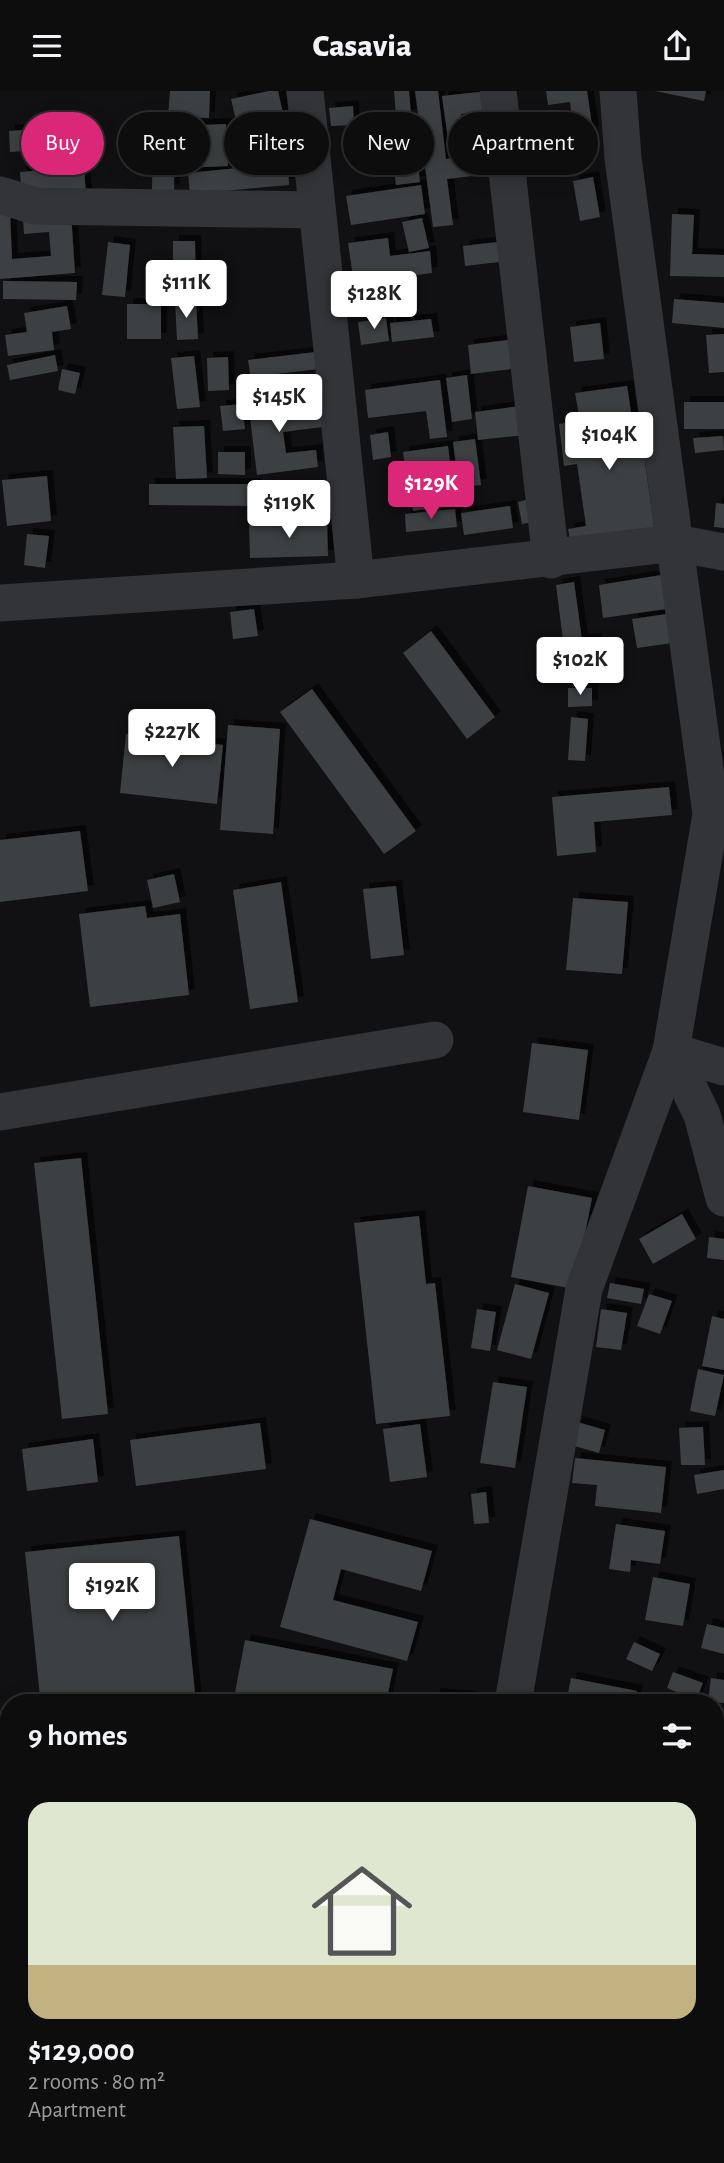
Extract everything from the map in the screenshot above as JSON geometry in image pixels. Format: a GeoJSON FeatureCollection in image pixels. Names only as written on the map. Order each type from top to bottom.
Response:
{"type":"FeatureCollection","features":[{"type":"Feature","properties":{"kind":"street"},"geometry":{"type":"LineString","coordinates":[[305,91],[356,580]]}},
{"type":"Feature","properties":{"kind":"street"},"geometry":{"type":"LineString","coordinates":[[498,91],[551,559]]}},
{"type":"Feature","properties":{"kind":"street"},"geometry":{"type":"LineString","coordinates":[[515,1694],[584,1289],[671,1051],[712,814],[623,158],[618,91]]}},
{"type":"Feature","properties":{"kind":"street"},"geometry":{"type":"LineString","coordinates":[[0,195],[35,206],[317,210]]}},
{"type":"Feature","properties":{"kind":"street"},"geometry":{"type":"LineString","coordinates":[[0,603],[356,580],[675,543],[724,552]]}},
{"type":"Feature","properties":{"kind":"street"},"geometry":{"type":"LineString","coordinates":[[0,1112],[435,1040]]}},
{"type":"Feature","properties":{"kind":"street"},"geometry":{"type":"LineString","coordinates":[[671,1051],[724,1067]]}},
{"type":"Feature","properties":{"kind":"street"},"geometry":{"type":"LineString","coordinates":[[671,1051],[702,1115],[724,1198]]}},
{"type":"Feature","properties":{"kind":"building"},"geometry":{"type":"Polygon","coordinates":[[[170,91],[210,91],[209,112],[168,112],[170,91]]]}},
{"type":"Feature","properties":{"kind":"building"},"geometry":{"type":"Polygon","coordinates":[[[278,91],[283,112],[234,112],[231,99],[278,91]]]}},
{"type":"Feature","properties":{"kind":"building"},"geometry":{"type":"Polygon","coordinates":[[[394,91],[409,91],[411,112],[396,112],[394,91]]]}},
{"type":"Feature","properties":{"kind":"building"},"geometry":{"type":"Polygon","coordinates":[[[415,91],[438,91],[448,175],[481,175],[447,179],[453,225],[433,227],[426,175],[434,175],[434,112],[418,112],[415,91]]]}},
{"type":"Feature","properties":{"kind":"building"},"geometry":{"type":"Polygon","coordinates":[[[489,91],[491,110],[448,112],[448,139],[442,96],[489,91]]]}},
{"type":"Feature","properties":{"kind":"building"},"geometry":{"type":"Polygon","coordinates":[[[546,91],[587,91],[590,112],[571,112],[570,102],[548,105],[546,91]]]}},
{"type":"Feature","properties":{"kind":"building"},"geometry":{"type":"Polygon","coordinates":[[[655,91],[706,91],[704,101],[655,91]]]}},
{"type":"Feature","properties":{"kind":"building"},"geometry":{"type":"Polygon","coordinates":[[[353,106],[353,112],[343,112],[343,125],[331,126],[329,108],[353,106]]]}},
{"type":"Feature","properties":{"kind":"building"},"geometry":{"type":"Polygon","coordinates":[[[224,124],[224,166],[210,167],[210,125],[224,124]]]}},
{"type":"Feature","properties":{"kind":"building"},"geometry":{"type":"Polygon","coordinates":[[[21,130],[21,151],[10,152],[9,131],[21,130]]]}},
{"type":"Feature","properties":{"kind":"building"},"geometry":{"type":"Polygon","coordinates":[[[224,169],[224,175],[289,175],[289,185],[190,194],[188,175],[210,175],[210,171],[224,169]]]}},
{"type":"Feature","properties":{"kind":"building"},"geometry":{"type":"Polygon","coordinates":[[[20,172],[21,175],[85,175],[86,195],[22,199],[20,172]]]}},
{"type":"Feature","properties":{"kind":"building"},"geometry":{"type":"Polygon","coordinates":[[[152,175],[174,175],[174,190],[152,190],[152,175]]]}},
{"type":"Feature","properties":{"kind":"building"},"geometry":{"type":"Polygon","coordinates":[[[395,175],[419,175],[420,182],[396,185],[395,175]]]}},
{"type":"Feature","properties":{"kind":"building"},"geometry":{"type":"Polygon","coordinates":[[[593,177],[600,217],[580,221],[573,181],[593,177]]]}},
{"type":"Feature","properties":{"kind":"building"},"geometry":{"type":"Polygon","coordinates":[[[421,185],[425,214],[351,225],[346,196],[421,185]]]}},
{"type":"Feature","properties":{"kind":"building"},"geometry":{"type":"Polygon","coordinates":[[[0,212],[10,212],[12,259],[51,256],[49,232],[24,234],[23,217],[71,214],[75,273],[0,279],[0,212]]]}},
{"type":"Feature","properties":{"kind":"building"},"geometry":{"type":"Polygon","coordinates":[[[672,214],[694,215],[692,254],[724,255],[724,277],[670,276],[672,214]]]}},
{"type":"Feature","properties":{"kind":"building"},"geometry":{"type":"Polygon","coordinates":[[[422,218],[429,248],[409,252],[402,222],[422,218]]]}},
{"type":"Feature","properties":{"kind":"building"},"geometry":{"type":"Polygon","coordinates":[[[388,238],[390,256],[430,251],[432,273],[354,283],[348,243],[388,238]]]}},
{"type":"Feature","properties":{"kind":"building"},"geometry":{"type":"Polygon","coordinates":[[[173,241],[195,241],[196,286],[173,286],[173,241]]]}},
{"type":"Feature","properties":{"kind":"building"},"geometry":{"type":"Polygon","coordinates":[[[506,241],[508,261],[465,266],[463,246],[506,241]]]}},
{"type":"Feature","properties":{"kind":"building"},"geometry":{"type":"Polygon","coordinates":[[[108,242],[130,245],[125,297],[102,295],[108,242]]]}},
{"type":"Feature","properties":{"kind":"building"},"geometry":{"type":"Polygon","coordinates":[[[3,281],[77,282],[76,300],[3,299],[3,281]]]}},
{"type":"Feature","properties":{"kind":"building"},"geometry":{"type":"Polygon","coordinates":[[[674,299],[724,303],[724,328],[672,323],[674,299]]]}},
{"type":"Feature","properties":{"kind":"building"},"geometry":{"type":"Polygon","coordinates":[[[196,300],[198,339],[177,340],[175,301],[196,300]]]}},
{"type":"Feature","properties":{"kind":"building"},"geometry":{"type":"Polygon","coordinates":[[[127,304],[161,304],[161,339],[127,339],[127,304]]]}},
{"type":"Feature","properties":{"kind":"building"},"geometry":{"type":"Polygon","coordinates":[[[67,306],[71,329],[52,332],[54,350],[8,356],[5,335],[27,332],[24,313],[67,306]]]}},
{"type":"Feature","properties":{"kind":"building"},"geometry":{"type":"Polygon","coordinates":[[[386,318],[389,341],[361,345],[358,322],[386,318]]]}},
{"type":"Feature","properties":{"kind":"building"},"geometry":{"type":"Polygon","coordinates":[[[431,319],[434,337],[392,342],[390,323],[431,319]]]}},
{"type":"Feature","properties":{"kind":"building"},"geometry":{"type":"Polygon","coordinates":[[[600,323],[604,359],[574,362],[570,327],[600,323]]]}},
{"type":"Feature","properties":{"kind":"building"},"geometry":{"type":"Polygon","coordinates":[[[724,334],[724,372],[709,373],[706,335],[724,334]]]}},
{"type":"Feature","properties":{"kind":"building"},"geometry":{"type":"Polygon","coordinates":[[[515,339],[519,368],[471,374],[468,345],[515,339]]]}},
{"type":"Feature","properties":{"kind":"building"},"geometry":{"type":"Polygon","coordinates":[[[316,352],[319,369],[269,375],[271,385],[252,387],[248,360],[316,352]]]}},
{"type":"Feature","properties":{"kind":"building"},"geometry":{"type":"Polygon","coordinates":[[[55,355],[58,371],[10,380],[7,365],[55,355]]]}},
{"type":"Feature","properties":{"kind":"building"},"geometry":{"type":"Polygon","coordinates":[[[194,356],[200,407],[177,409],[171,358],[194,356]]]}},
{"type":"Feature","properties":{"kind":"building"},"geometry":{"type":"Polygon","coordinates":[[[228,357],[229,390],[208,391],[207,358],[228,357]]]}},
{"type":"Feature","properties":{"kind":"building"},"geometry":{"type":"Polygon","coordinates":[[[62,369],[80,373],[75,394],[58,390],[62,369]]]}},
{"type":"Feature","properties":{"kind":"building"},"geometry":{"type":"Polygon","coordinates":[[[467,375],[472,419],[452,422],[446,378],[467,375]]]}},
{"type":"Feature","properties":{"kind":"building"},"geometry":{"type":"Polygon","coordinates":[[[440,380],[447,437],[430,439],[426,411],[368,418],[365,390],[440,380]]]}},
{"type":"Feature","properties":{"kind":"building"},"geometry":{"type":"Polygon","coordinates":[[[627,386],[634,432],[604,437],[605,442],[652,436],[655,461],[645,463],[656,540],[572,551],[568,529],[586,526],[577,464],[564,466],[559,424],[580,420],[575,393],[627,386]]]}},
{"type":"Feature","properties":{"kind":"building"},"geometry":{"type":"Polygon","coordinates":[[[277,390],[280,413],[320,408],[322,427],[283,432],[286,453],[316,450],[318,467],[257,475],[247,393],[277,390]]]}},
{"type":"Feature","properties":{"kind":"building"},"geometry":{"type":"Polygon","coordinates":[[[684,402],[724,402],[724,429],[684,429],[684,402]]]}},
{"type":"Feature","properties":{"kind":"building"},"geometry":{"type":"Polygon","coordinates":[[[242,404],[245,429],[223,431],[220,406],[242,404]]]}},
{"type":"Feature","properties":{"kind":"building"},"geometry":{"type":"Polygon","coordinates":[[[521,406],[525,435],[478,440],[475,412],[521,406]]]}},
{"type":"Feature","properties":{"kind":"building"},"geometry":{"type":"Polygon","coordinates":[[[204,426],[207,478],[176,479],[173,427],[204,426]]]}},
{"type":"Feature","properties":{"kind":"building"},"geometry":{"type":"Polygon","coordinates":[[[388,432],[391,457],[373,460],[370,435],[388,432]]]}},
{"type":"Feature","properties":{"kind":"building"},"geometry":{"type":"Polygon","coordinates":[[[723,436],[724,450],[695,453],[693,438],[723,436]]]}},
{"type":"Feature","properties":{"kind":"building"},"geometry":{"type":"Polygon","coordinates":[[[475,439],[481,485],[459,488],[453,442],[475,439]]]}},
{"type":"Feature","properties":{"kind":"building"},"geometry":{"type":"Polygon","coordinates":[[[448,446],[455,503],[436,505],[433,478],[407,481],[403,452],[448,446]]]}},
{"type":"Feature","properties":{"kind":"building"},"geometry":{"type":"Polygon","coordinates":[[[218,452],[245,452],[245,475],[218,474],[218,452]]]}},
{"type":"Feature","properties":{"kind":"building"},"geometry":{"type":"Polygon","coordinates":[[[47,476],[51,521],[7,526],[2,480],[47,476]]]}},
{"type":"Feature","properties":{"kind":"building"},"geometry":{"type":"Polygon","coordinates":[[[149,484],[255,484],[254,506],[149,505],[149,484]]]}},
{"type":"Feature","properties":{"kind":"building"},"geometry":{"type":"Polygon","coordinates":[[[430,491],[433,508],[413,511],[410,494],[430,491]]]}},
{"type":"Feature","properties":{"kind":"building"},"geometry":{"type":"Polygon","coordinates":[[[534,498],[538,521],[522,524],[518,502],[534,498]]]}},
{"type":"Feature","properties":{"kind":"building"},"geometry":{"type":"Polygon","coordinates":[[[716,503],[724,504],[724,528],[714,527],[716,503]]]}},
{"type":"Feature","properties":{"kind":"building"},"geometry":{"type":"Polygon","coordinates":[[[510,506],[513,528],[464,535],[461,513],[510,506]]]}},
{"type":"Feature","properties":{"kind":"building"},"geometry":{"type":"Polygon","coordinates":[[[455,509],[457,527],[406,532],[405,514],[455,509]]]}},
{"type":"Feature","properties":{"kind":"building"},"geometry":{"type":"Polygon","coordinates":[[[327,520],[328,556],[250,558],[249,525],[327,520]]]}},
{"type":"Feature","properties":{"kind":"building"},"geometry":{"type":"Polygon","coordinates":[[[27,534],[49,536],[45,568],[24,565],[27,534]]]}},
{"type":"Feature","properties":{"kind":"building"},"geometry":{"type":"Polygon","coordinates":[[[668,574],[673,608],[603,618],[599,585],[668,574]]]}},
{"type":"Feature","properties":{"kind":"building"},"geometry":{"type":"Polygon","coordinates":[[[574,582],[582,640],[596,639],[599,659],[566,664],[556,585],[574,582]]]}},
{"type":"Feature","properties":{"kind":"building"},"geometry":{"type":"Polygon","coordinates":[[[254,609],[258,636],[233,639],[230,612],[254,609]]]}},
{"type":"Feature","properties":{"kind":"building"},"geometry":{"type":"Polygon","coordinates":[[[674,613],[679,642],[637,648],[632,619],[674,613]]]}},
{"type":"Feature","properties":{"kind":"building"},"geometry":{"type":"Polygon","coordinates":[[[431,631],[495,717],[467,739],[403,653],[431,631]]]}},
{"type":"Feature","properties":{"kind":"building"},"geometry":{"type":"Polygon","coordinates":[[[568,688],[592,688],[592,706],[568,707],[568,688]]]}},
{"type":"Feature","properties":{"kind":"building"},"geometry":{"type":"Polygon","coordinates":[[[312,689],[416,831],[384,854],[280,712],[312,689]]]}},
{"type":"Feature","properties":{"kind":"building"},"geometry":{"type":"Polygon","coordinates":[[[571,717],[588,719],[585,761],[568,760],[571,717]]]}},
{"type":"Feature","properties":{"kind":"building"},"geometry":{"type":"Polygon","coordinates":[[[228,725],[280,729],[273,834],[220,830],[228,725]]]}},
{"type":"Feature","properties":{"kind":"building"},"geometry":{"type":"Polygon","coordinates":[[[126,734],[223,745],[217,804],[120,793],[126,734]]]}},
{"type":"Feature","properties":{"kind":"building"},"geometry":{"type":"Polygon","coordinates":[[[669,787],[672,815],[594,822],[596,852],[557,856],[552,797],[669,787]]]}},
{"type":"Feature","properties":{"kind":"building"},"geometry":{"type":"Polygon","coordinates":[[[80,831],[88,891],[0,902],[0,840],[80,831]]]}},
{"type":"Feature","properties":{"kind":"building"},"geometry":{"type":"Polygon","coordinates":[[[174,874],[180,902],[153,908],[147,880],[174,874]]]}},
{"type":"Feature","properties":{"kind":"building"},"geometry":{"type":"Polygon","coordinates":[[[281,882],[298,1002],[250,1009],[233,890],[281,882]]]}},
{"type":"Feature","properties":{"kind":"building"},"geometry":{"type":"Polygon","coordinates":[[[396,886],[404,955],[371,959],[363,889],[396,886]]]}},
{"type":"Feature","properties":{"kind":"building"},"geometry":{"type":"Polygon","coordinates":[[[573,898],[628,902],[622,974],[566,970],[573,898]]]}},
{"type":"Feature","properties":{"kind":"building"},"geometry":{"type":"Polygon","coordinates":[[[145,906],[147,918],[180,914],[189,995],[90,1007],[79,914],[145,906]]]}},
{"type":"Feature","properties":{"kind":"building"},"geometry":{"type":"Polygon","coordinates":[[[532,1043],[588,1050],[579,1120],[523,1112],[532,1043]]]}},
{"type":"Feature","properties":{"kind":"building"},"geometry":{"type":"Polygon","coordinates":[[[81,1158],[108,1414],[62,1419],[34,1163],[81,1158]]]}},
{"type":"Feature","properties":{"kind":"building"},"geometry":{"type":"Polygon","coordinates":[[[528,1186],[592,1198],[574,1289],[511,1277],[528,1186]]]}},
{"type":"Feature","properties":{"kind":"building"},"geometry":{"type":"Polygon","coordinates":[[[682,1214],[696,1239],[653,1264],[639,1239],[682,1214]]]}},
{"type":"Feature","properties":{"kind":"building"},"geometry":{"type":"Polygon","coordinates":[[[419,1216],[426,1284],[435,1283],[450,1416],[376,1424],[354,1223],[419,1216]]]}},
{"type":"Feature","properties":{"kind":"building"},"geometry":{"type":"Polygon","coordinates":[[[709,1237],[724,1239],[724,1260],[707,1258],[709,1237]]]}},
{"type":"Feature","properties":{"kind":"building"},"geometry":{"type":"Polygon","coordinates":[[[610,1283],[644,1289],[641,1304],[607,1298],[610,1283]]]}},
{"type":"Feature","properties":{"kind":"building"},"geometry":{"type":"Polygon","coordinates":[[[515,1284],[549,1293],[531,1359],[497,1350],[515,1284]]]}},
{"type":"Feature","properties":{"kind":"building"},"geometry":{"type":"Polygon","coordinates":[[[649,1294],[672,1301],[660,1334],[637,1326],[649,1294]]]}},
{"type":"Feature","properties":{"kind":"building"},"geometry":{"type":"Polygon","coordinates":[[[477,1309],[496,1312],[490,1351],[471,1348],[477,1309]]]}},
{"type":"Feature","properties":{"kind":"building"},"geometry":{"type":"Polygon","coordinates":[[[601,1309],[627,1313],[621,1350],[596,1347],[601,1309]]]}},
{"type":"Feature","properties":{"kind":"building"},"geometry":{"type":"Polygon","coordinates":[[[712,1316],[724,1319],[724,1370],[702,1366],[712,1316]]]}},
{"type":"Feature","properties":{"kind":"building"},"geometry":{"type":"Polygon","coordinates":[[[698,1369],[724,1375],[715,1416],[690,1411],[698,1369]]]}},
{"type":"Feature","properties":{"kind":"building"},"geometry":{"type":"Polygon","coordinates":[[[493,1382],[527,1387],[515,1468],[480,1463],[493,1382]]]}},
{"type":"Feature","properties":{"kind":"building"},"geometry":{"type":"Polygon","coordinates":[[[577,1422],[605,1430],[599,1453],[571,1445],[577,1422]]]}},
{"type":"Feature","properties":{"kind":"building"},"geometry":{"type":"Polygon","coordinates":[[[260,1423],[266,1469],[136,1486],[130,1440],[260,1423]]]}},
{"type":"Feature","properties":{"kind":"building"},"geometry":{"type":"Polygon","coordinates":[[[420,1424],[427,1477],[390,1482],[383,1429],[420,1424]]]}},
{"type":"Feature","properties":{"kind":"building"},"geometry":{"type":"Polygon","coordinates":[[[703,1427],[705,1465],[681,1465],[679,1428],[703,1427]]]}},
{"type":"Feature","properties":{"kind":"building"},"geometry":{"type":"Polygon","coordinates":[[[93,1439],[98,1482],[27,1491],[22,1449],[93,1439]]]}},
{"type":"Feature","properties":{"kind":"building"},"geometry":{"type":"Polygon","coordinates":[[[575,1458],[666,1467],[661,1513],[595,1506],[597,1485],[572,1483],[575,1458]]]}},
{"type":"Feature","properties":{"kind":"building"},"geometry":{"type":"Polygon","coordinates":[[[724,1470],[724,1489],[697,1494],[694,1475],[724,1470]]]}},
{"type":"Feature","properties":{"kind":"building"},"geometry":{"type":"Polygon","coordinates":[[[486,1492],[489,1523],[474,1524],[471,1494],[486,1492]]]}},
{"type":"Feature","properties":{"kind":"building"},"geometry":{"type":"Polygon","coordinates":[[[310,1519],[432,1551],[421,1591],[341,1569],[333,1600],[418,1622],[407,1661],[280,1627],[310,1519]]]}},
{"type":"Feature","properties":{"kind":"building"},"geometry":{"type":"Polygon","coordinates":[[[616,1524],[665,1531],[660,1564],[631,1560],[630,1572],[609,1569],[616,1524]]]}},
{"type":"Feature","properties":{"kind":"building"},"geometry":{"type":"Polygon","coordinates":[[[179,1536],[195,1694],[40,1694],[25,1552],[179,1536]]]}},
{"type":"Feature","properties":{"kind":"building"},"geometry":{"type":"Polygon","coordinates":[[[653,1577],[690,1584],[683,1626],[645,1620],[653,1577]]]}},
{"type":"Feature","properties":{"kind":"building"},"geometry":{"type":"Polygon","coordinates":[[[707,1624],[724,1628],[724,1654],[701,1648],[707,1624]]]}},
{"type":"Feature","properties":{"kind":"building"},"geometry":{"type":"Polygon","coordinates":[[[245,1640],[393,1669],[388,1694],[235,1694],[245,1640]]]}},
{"type":"Feature","properties":{"kind":"building"},"geometry":{"type":"Polygon","coordinates":[[[634,1642],[660,1654],[652,1671],[626,1659],[634,1642]]]}},
{"type":"Feature","properties":{"kind":"building"},"geometry":{"type":"Polygon","coordinates":[[[673,1672],[703,1683],[698,1694],[682,1694],[667,1688],[673,1672]]]}},
{"type":"Feature","properties":{"kind":"building"},"geometry":{"type":"Polygon","coordinates":[[[571,1678],[637,1691],[636,1694],[568,1694],[571,1678]]]}},
{"type":"Feature","properties":{"kind":"building"},"geometry":{"type":"Polygon","coordinates":[[[711,1678],[724,1680],[724,1694],[709,1694],[711,1678]]]}}]}
